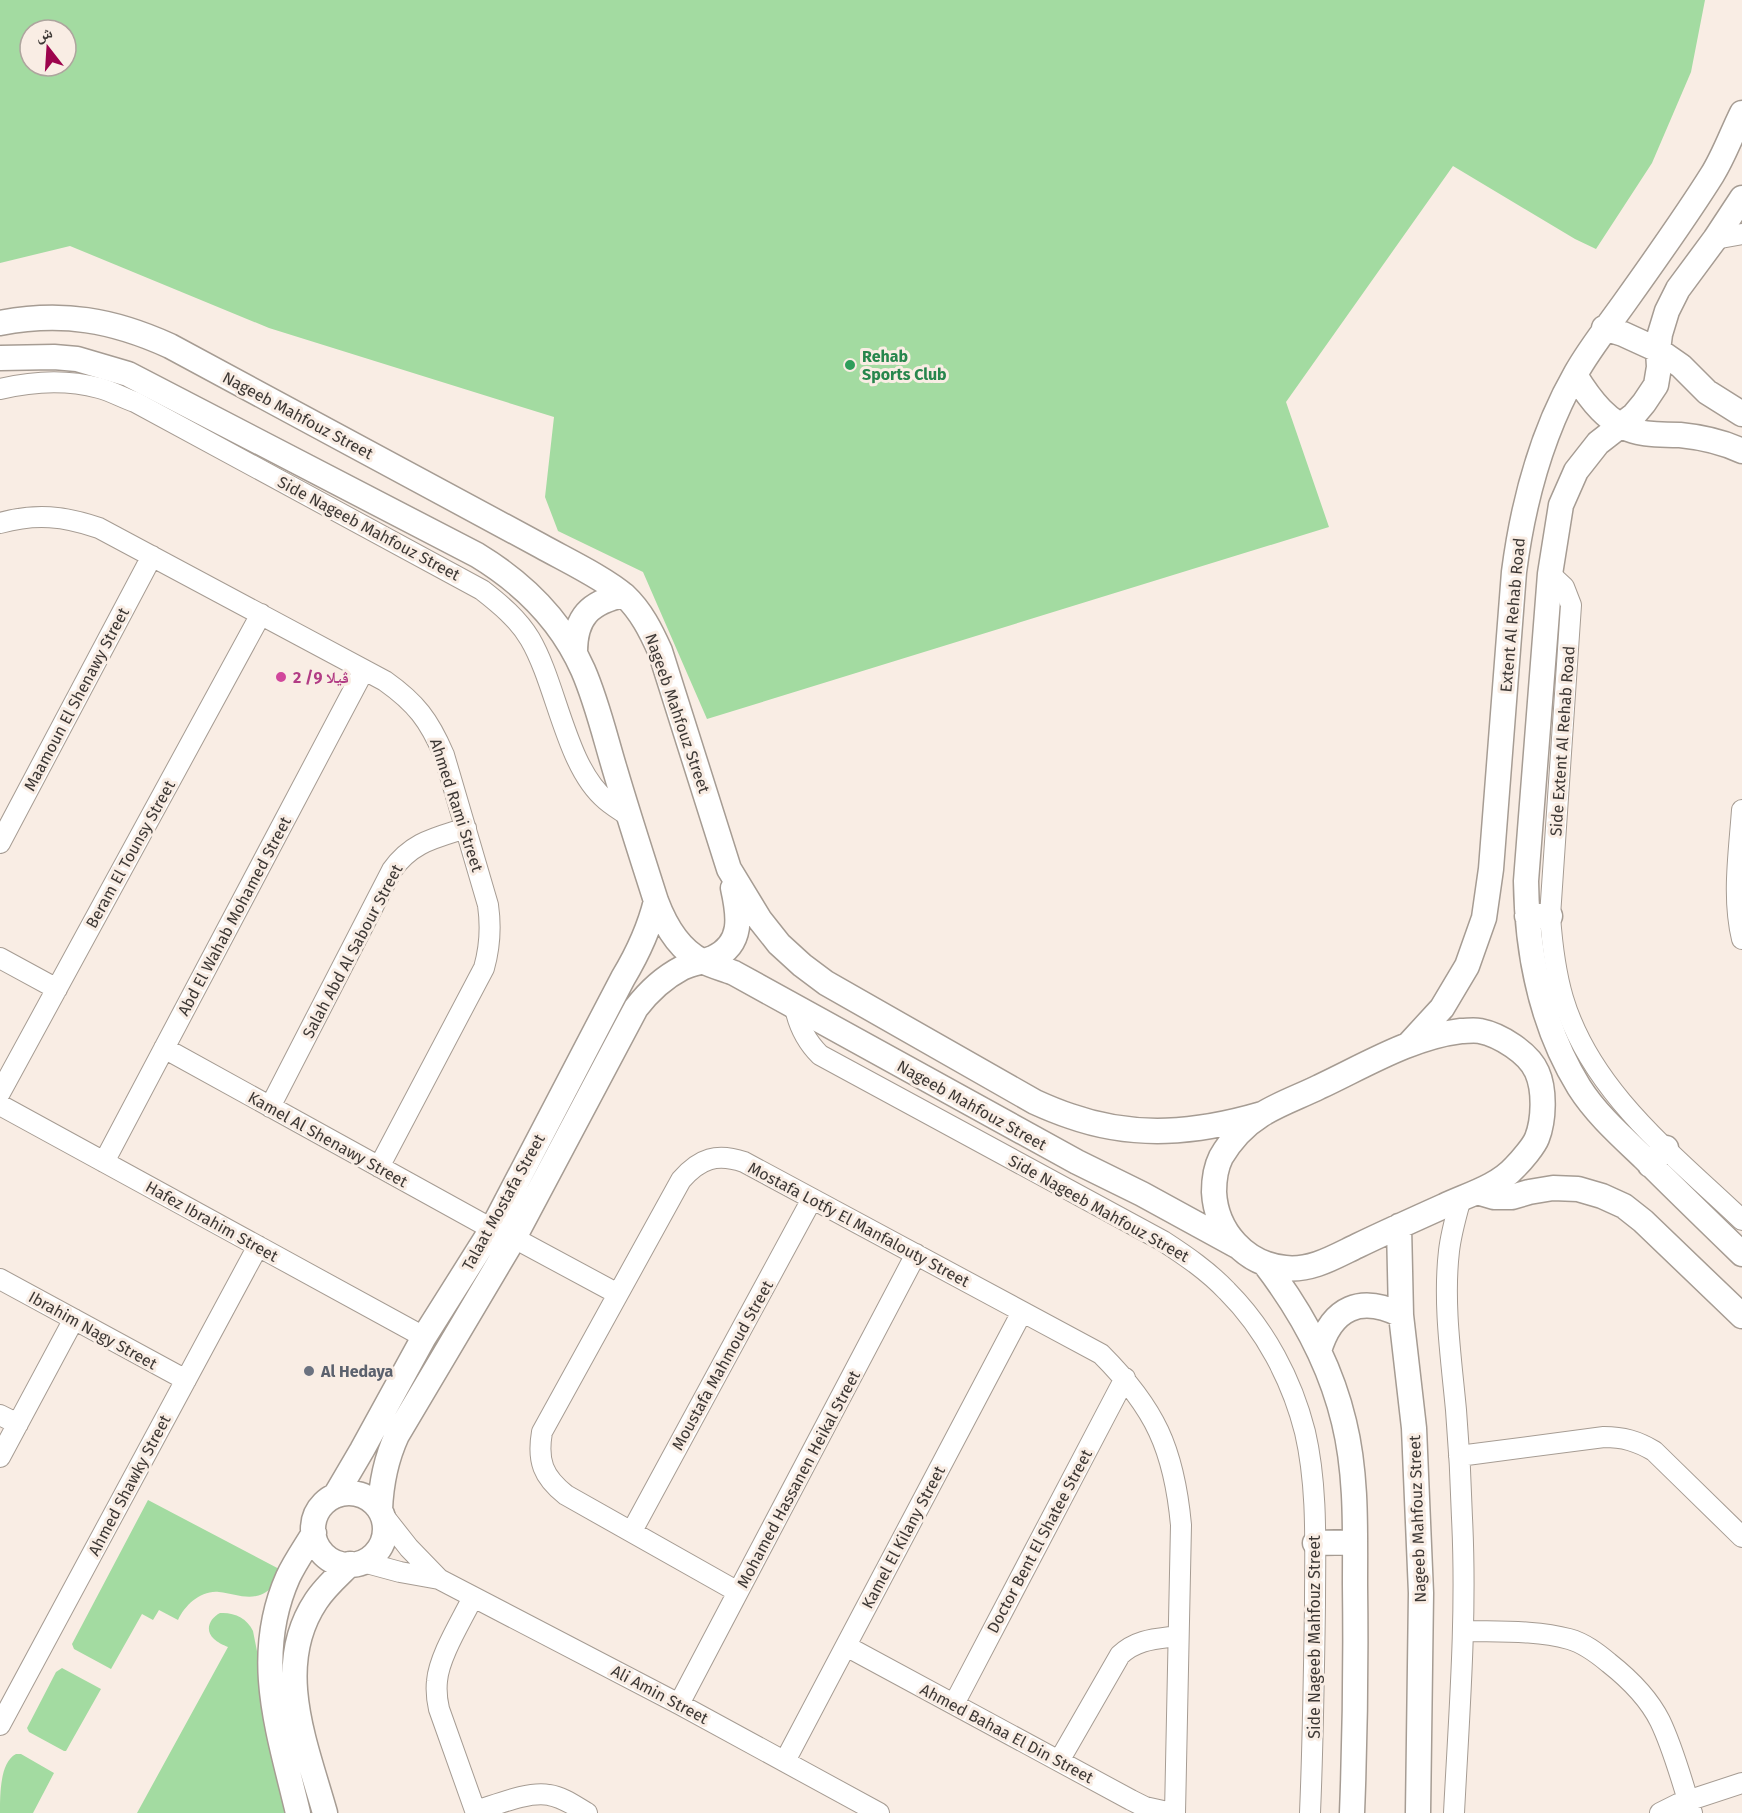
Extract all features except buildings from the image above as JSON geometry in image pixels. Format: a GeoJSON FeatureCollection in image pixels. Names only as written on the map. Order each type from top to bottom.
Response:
{"type":"FeatureCollection","features":[{"type":"Feature","properties":{"kind":"street","name":"Extent Al Rehab Road"},"geometry":{"type":"LineString","coordinates":[[1408,1045],[1442,1008],[1467,966],[1484,918],[1491,869],[1510,606],[1520,527],[1551,424],[1575,375],[1604,328],[1676,230],[1714,172],[1742,113]]}},
{"type":"Feature","properties":{"kind":"street","name":"Extent Al Rehab Road"},"geometry":{"type":"LineString","coordinates":[[1742,198],[1678,289],[1667,310],[1660,334],[1656,385],[1634,415],[1598,443],[1576,471],[1561,505],[1550,574],[1526,881],[1538,916],[1535,975],[1545,1012],[1560,1050],[1580,1088],[1614,1128],[1658,1156],[1742,1254]]}},
{"type":"Feature","properties":{"kind":"street"},"geometry":{"type":"LineString","coordinates":[[1714,240],[1742,234]]}},
{"type":"Feature","properties":{"kind":"street","name":"Nageeb Mahfouz Street"},"geometry":{"type":"LineString","coordinates":[[0,323],[52,317],[82,319],[113,324],[142,333],[171,346],[541,546],[595,576],[624,596],[645,621],[660,651],[729,868],[760,920],[779,944],[826,983],[1035,1102],[1071,1117],[1109,1126],[1147,1131],[1224,1125],[1262,1114]]}},
{"type":"Feature","properties":{"kind":"street"},"geometry":{"type":"LineString","coordinates":[[1604,328],[1658,350],[1681,366],[1707,392],[1742,414]]}},
{"type":"Feature","properties":{"kind":"street","name":"Nageeb Mahfouz Street"},"geometry":{"type":"LineString","coordinates":[[0,358],[77,359],[128,374],[467,549],[501,569],[543,606],[560,628],[574,652],[591,692],[628,816],[663,920],[686,950],[701,961],[734,974],[1077,1162],[1150,1198],[1238,1246]]}},
{"type":"Feature","properties":{"kind":"street"},"geometry":{"type":"LineString","coordinates":[[1575,375],[1594,403],[1620,425],[1636,432],[1739,441]]}},
{"type":"Feature","properties":{"kind":"street","name":"Side Nageeb Mahfouz Street"},"geometry":{"type":"LineString","coordinates":[[0,389],[27,383],[64,382],[100,388],[135,402],[482,590],[508,611],[529,637],[544,666],[573,752],[586,777],[604,799],[628,816]]}},
{"type":"Feature","properties":{"kind":"street","name":"Ahmed Rami Street"},"geometry":{"type":"LineString","coordinates":[[0,523],[28,517],[52,517],[76,520],[99,528],[385,681],[405,695],[435,733],[444,755],[488,904],[490,937],[484,968],[379,1167]]}},
{"type":"Feature","properties":{"kind":"street","name":"Maamoun El Shenawy Street"},"geometry":{"type":"LineString","coordinates":[[0,843],[152,556]]}},
{"type":"Feature","properties":{"kind":"street"},"geometry":{"type":"LineString","coordinates":[[574,652],[578,627],[592,607],[607,599],[624,596]]}},
{"type":"Feature","properties":{"kind":"street","name":"Beram El Tounsy Street"},"geometry":{"type":"LineString","coordinates":[[0,1093],[261,614]]}},
{"type":"Feature","properties":{"kind":"street","name":"Abd El Wahab Mohamed Street"},"geometry":{"type":"LineString","coordinates":[[104,1162],[364,669]]}},
{"type":"Feature","properties":{"kind":"street"},"geometry":{"type":"LineString","coordinates":[[1742,810],[1736,896],[1742,939]]}},
{"type":"Feature","properties":{"kind":"street","name":"Salah Abd Al Sabour Street"},"geometry":{"type":"LineString","coordinates":[[270,1107],[392,870],[406,854],[423,842],[466,828]]}},
{"type":"Feature","properties":{"kind":"street","name":"Talaat Mostafa Street"},"geometry":{"type":"LineString","coordinates":[[382,1513],[383,1477],[398,1435],[514,1238],[636,1008],[646,995],[664,979],[685,967],[713,958],[723,951],[737,932],[739,920],[729,868]]}},
{"type":"Feature","properties":{"kind":"street","name":"Talaat Mostafa Street"},"geometry":{"type":"LineString","coordinates":[[335,1496],[424,1337],[492,1228],[637,955],[649,928],[656,901]]}},
{"type":"Feature","properties":{"kind":"street"},"geometry":{"type":"LineString","coordinates":[[1538,916],[1552,947],[1563,998],[1585,1050],[1599,1074],[1635,1118],[1658,1156],[1742,1220]]}},
{"type":"Feature","properties":{"kind":"street"},"geometry":{"type":"LineString","coordinates":[[0,958],[57,989]]}},
{"type":"Feature","properties":{"kind":"street","name":"Side Nageeb Mahfouz Street"},"geometry":{"type":"LineString","coordinates":[[795,1008],[803,1034],[820,1055],[1163,1241],[1194,1262],[1227,1290],[1270,1346],[1285,1374],[1296,1403],[1310,1461],[1315,1544],[1314,1718],[1310,1813]]}},
{"type":"Feature","properties":{"kind":"street"},"geometry":{"type":"LineString","coordinates":[[1480,1031],[1516,1048],[1532,1061],[1539,1077],[1543,1104],[1537,1139],[1515,1168],[1495,1182],[1325,1262],[1305,1268],[1285,1268],[1265,1264],[1251,1257],[1238,1246],[1223,1228],[1215,1206],[1214,1183],[1220,1160],[1232,1140],[1262,1114],[1408,1045],[1442,1033],[1480,1031]]}},
{"type":"Feature","properties":{"kind":"street","name":"Kamel Al Shenawy Street"},"geometry":{"type":"LineString","coordinates":[[164,1048],[492,1228]]}},
{"type":"Feature","properties":{"kind":"street"},"geometry":{"type":"LineString","coordinates":[[1532,1061],[1560,1050]]}},
{"type":"Feature","properties":{"kind":"street","name":"Hafez Ibrahim Street"},"geometry":{"type":"LineString","coordinates":[[0,1105],[424,1337]]}},
{"type":"Feature","properties":{"kind":"street","name":"Mostafa Lotfy El Manfalouty Street"},"geometry":{"type":"LineString","coordinates":[[738,1592],[554,1486],[540,1461],[539,1446],[542,1432],[681,1180],[702,1161],[716,1157],[730,1157],[744,1162],[1101,1354],[1125,1378],[1144,1403],[1160,1431],[1171,1462],[1178,1493],[1180,1525],[1173,1813]]}},
{"type":"Feature","properties":{"kind":"street"},"geometry":{"type":"LineString","coordinates":[[1469,1195],[1512,1197],[1553,1188],[1578,1190],[1609,1199],[1624,1206],[1643,1221],[1742,1316]]}},
{"type":"Feature","properties":{"kind":"street"},"geometry":{"type":"LineString","coordinates":[[1454,1813],[1464,1631],[1464,1573],[1447,1275],[1454,1223],[1469,1195]]}},
{"type":"Feature","properties":{"kind":"street","name":"Moustafa Mahmoud Street"},"geometry":{"type":"LineString","coordinates":[[632,1532],[812,1199]]}},
{"type":"Feature","properties":{"kind":"street","name":"Nageeb Mahfouz Street"},"geometry":{"type":"LineString","coordinates":[[1399,1226],[1401,1315],[1414,1428],[1420,1593],[1418,1813]]}},
{"type":"Feature","properties":{"kind":"street"},"geometry":{"type":"LineString","coordinates":[[514,1238],[618,1294]]}},
{"type":"Feature","properties":{"kind":"street","name":"Ahmed Shawky Street"},"geometry":{"type":"LineString","coordinates":[[1,1722],[258,1246]]}},
{"type":"Feature","properties":{"kind":"street","name":"Mohamed Hassanen Heikal Street"},"geometry":{"type":"LineString","coordinates":[[679,1704],[916,1254]]}},
{"type":"Feature","properties":{"kind":"street"},"geometry":{"type":"LineString","coordinates":[[1265,1264],[1286,1291],[1319,1351],[1344,1421],[1351,1457],[1355,1542],[1356,1720],[1352,1813]]}},
{"type":"Feature","properties":{"kind":"street","name":"Ibrahim Nagy Street"},"geometry":{"type":"LineString","coordinates":[[0,1279],[186,1380]]}},
{"type":"Feature","properties":{"kind":"street"},"geometry":{"type":"LineString","coordinates":[[1319,1351],[1324,1334],[1335,1319],[1350,1309],[1367,1305],[1385,1307],[1401,1315]]}},
{"type":"Feature","properties":{"kind":"street","name":"Kamel El Kilany Street"},"geometry":{"type":"LineString","coordinates":[[785,1761],[1022,1312]]}},
{"type":"Feature","properties":{"kind":"street"},"geometry":{"type":"LineString","coordinates":[[0,1457],[74,1319]]}},
{"type":"Feature","properties":{"kind":"street","name":"Doctor Bent El Shatee Street"},"geometry":{"type":"LineString","coordinates":[[954,1704],[1125,1378]]}},
{"type":"Feature","properties":{"kind":"street"},"geometry":{"type":"LineString","coordinates":[[0,1415],[18,1424]]}},
{"type":"Feature","properties":{"kind":"street"},"geometry":{"type":"LineString","coordinates":[[1459,1456],[1604,1437],[1623,1437],[1639,1442],[1654,1451],[1742,1537]]}},
{"type":"Feature","properties":{"kind":"street"},"geometry":{"type":"LineString","coordinates":[[325,1813],[298,1718],[294,1692],[297,1645],[304,1622],[315,1601],[330,1582],[357,1563],[372,1556],[380,1547],[385,1526],[382,1513],[374,1502],[365,1496],[345,1493],[325,1502],[318,1511],[314,1522],[314,1533],[318,1546],[326,1556],[337,1562],[357,1563]]}},
{"type":"Feature","properties":{"kind":"street","name":"Ali Amin Street"},"geometry":{"type":"LineString","coordinates":[[382,1513],[438,1579]]}},
{"type":"Feature","properties":{"kind":"street"},"geometry":{"type":"LineString","coordinates":[[298,1813],[273,1707],[270,1664],[273,1626],[282,1592],[294,1564],[314,1533]]}},
{"type":"Feature","properties":{"kind":"street"},"geometry":{"type":"LineString","coordinates":[[1315,1544],[1355,1542]]}},
{"type":"Feature","properties":{"kind":"street","name":"Ali Amin Street"},"geometry":{"type":"LineString","coordinates":[[357,1563],[438,1579],[679,1704],[879,1813]]}},
{"type":"Feature","properties":{"kind":"street"},"geometry":{"type":"LineString","coordinates":[[473,1597],[440,1665],[436,1695],[476,1812],[528,1796],[547,1794],[587,1813]]}},
{"type":"Feature","properties":{"kind":"street"},"geometry":{"type":"LineString","coordinates":[[1464,1631],[1548,1634],[1572,1640],[1594,1651],[1632,1684],[1659,1720],[1670,1745],[1690,1807]]}},
{"type":"Feature","properties":{"kind":"street"},"geometry":{"type":"LineString","coordinates":[[1059,1761],[1120,1655],[1135,1643],[1144,1640],[1178,1636]]}},
{"type":"Feature","properties":{"kind":"street","name":"Ahmed Bahaa El Din Street"},"geometry":{"type":"LineString","coordinates":[[846,1646],[1138,1803],[1173,1813]]}},
{"type":"Feature","properties":{"kind":"street"},"geometry":{"type":"LineString","coordinates":[[1660,1813],[1690,1807],[1742,1783]]}},
{"type":"Feature","properties":{"kind":"green space","name":"Rehab Sports Club"},"geometry":{"type":"Polygon","coordinates":[[[0,0],[1705,0],[1691,72],[1652,163],[1596,249],[1575,239],[1453,166],[1286,402],[1329,527],[707,719],[643,572],[558,531],[545,497],[554,417],[269,328],[70,246],[0,263],[0,0]]]}},
{"type":"Feature","properties":{"kind":"green space"},"geometry":{"type":"Polygon","coordinates":[[[148,1500],[283,1571],[272,1587],[253,1597],[219,1592],[206,1593],[189,1604],[178,1620],[159,1610],[153,1620],[142,1614],[111,1669],[74,1649],[72,1644],[148,1500]]]}},
{"type":"Feature","properties":{"kind":"green space"},"geometry":{"type":"Polygon","coordinates":[[[220,1613],[240,1617],[253,1631],[289,1813],[137,1813],[228,1647],[215,1640],[209,1632],[211,1621],[220,1613]]]}},
{"type":"Feature","properties":{"kind":"green space"},"geometry":{"type":"Polygon","coordinates":[[[62,1668],[101,1689],[66,1751],[29,1732],[27,1728],[56,1672],[62,1668]]]}},
{"type":"Feature","properties":{"kind":"green space"},"geometry":{"type":"Polygon","coordinates":[[[16,1754],[21,1754],[54,1773],[33,1813],[0,1813],[4,1771],[16,1754]]]}},
{"type":"Feature","properties":{"kind":"place","name":"Rehab Sports Club"},"geometry":{"type":"Point","coordinates":[850,365]}},
{"type":"Feature","properties":{"kind":"place","name":"ڤيلا 9/ 2"},"geometry":{"type":"Point","coordinates":[281,677]}},
{"type":"Feature","properties":{"kind":"place","name":"Al Hedaya"},"geometry":{"type":"Point","coordinates":[309,1371]}}]}
